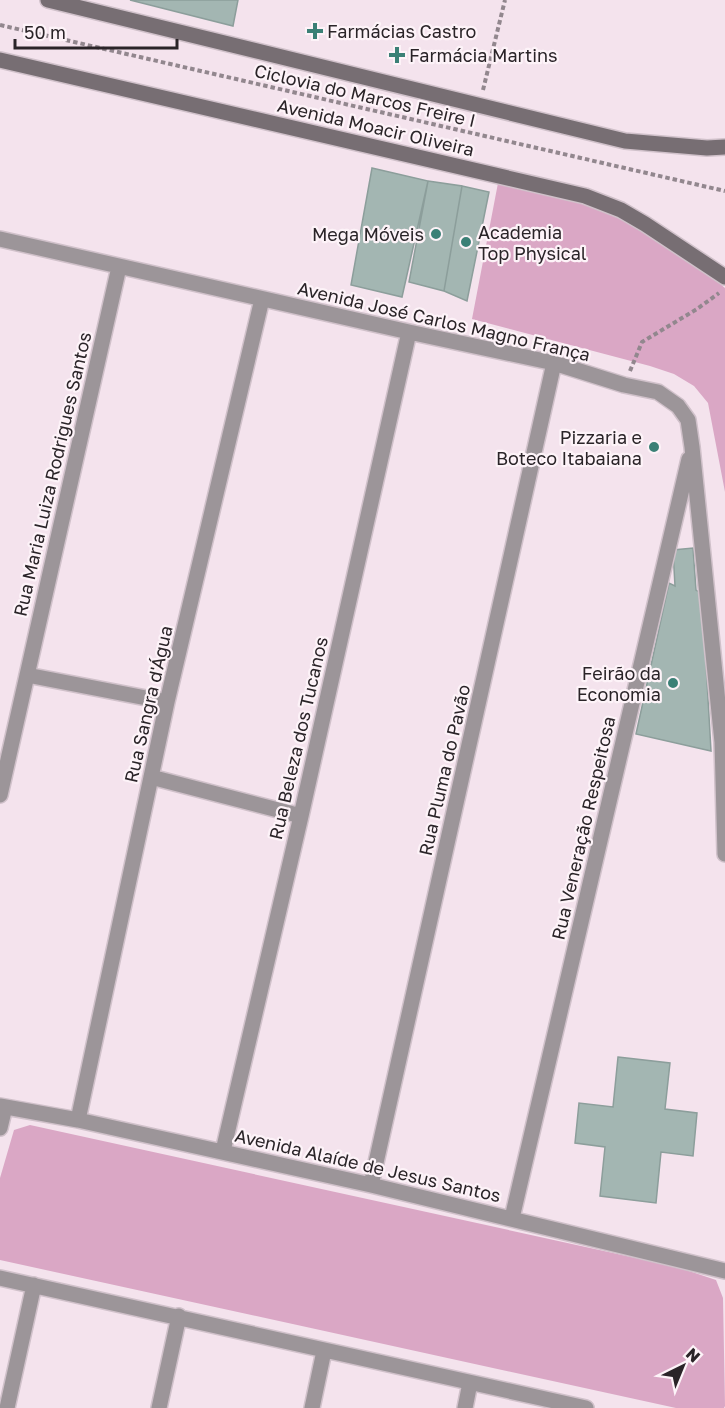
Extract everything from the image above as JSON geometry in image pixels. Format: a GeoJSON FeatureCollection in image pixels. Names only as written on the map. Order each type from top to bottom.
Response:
{"type":"FeatureCollection","features":[{"type":"Feature","properties":{"kind":"main road"},"geometry":{"type":"LineString","coordinates":[[48,0],[625,141],[707,148],[725,147]]}},
{"type":"Feature","properties":{"kind":"main road","name":"Avenida Moacir Oliveira"},"geometry":{"type":"LineString","coordinates":[[0,60],[585,196],[621,210],[725,277]]}},
{"type":"Feature","properties":{"kind":"street","name":"Avenida José Carlos Magno França"},"geometry":{"type":"LineString","coordinates":[[0,239],[554,363],[624,385],[658,392],[678,406],[688,420],[692,447],[723,742],[725,854]]}},
{"type":"Feature","properties":{"kind":"street","name":"Rua Maria Luiza Rodrigues Santos"},"geometry":{"type":"LineString","coordinates":[[0,795],[119,267]]}},
{"type":"Feature","properties":{"kind":"street","name":"Rua Sangra d'Água"},"geometry":{"type":"LineString","coordinates":[[78,1120],[167,702],[262,299]]}},
{"type":"Feature","properties":{"kind":"street","name":"Rua Beleza dos Tucanos"},"geometry":{"type":"LineString","coordinates":[[223,1151],[301,816],[409,332]]}},
{"type":"Feature","properties":{"kind":"street","name":"Rua Pluma do Pavão"},"geometry":{"type":"LineString","coordinates":[[371,1185],[554,363]]}},
{"type":"Feature","properties":{"kind":"street","name":"Rua Veneração Respeitosa"},"geometry":{"type":"LineString","coordinates":[[512,1218],[692,447]]}},
{"type":"Feature","properties":{"kind":"street"},"geometry":{"type":"LineString","coordinates":[[27,675],[167,702]]}},
{"type":"Feature","properties":{"kind":"street"},"geometry":{"type":"LineString","coordinates":[[151,777],[301,816]]}},
{"type":"Feature","properties":{"kind":"street"},"geometry":{"type":"LineString","coordinates":[[0,1128],[2,1106]]}},
{"type":"Feature","properties":{"kind":"street","name":"Avenida Alaíde de Jesus Santos"},"geometry":{"type":"LineString","coordinates":[[2,1106],[223,1151],[512,1218],[725,1271]]}},
{"type":"Feature","properties":{"kind":"street"},"geometry":{"type":"LineString","coordinates":[[0,1278],[586,1408]]}},
{"type":"Feature","properties":{"kind":"street"},"geometry":{"type":"LineString","coordinates":[[7,1408],[34,1285]]}},
{"type":"Feature","properties":{"kind":"street"},"geometry":{"type":"LineString","coordinates":[[159,1408],[179,1316]]}},
{"type":"Feature","properties":{"kind":"street"},"geometry":{"type":"LineString","coordinates":[[312,1408],[324,1351]]}},
{"type":"Feature","properties":{"kind":"street"},"geometry":{"type":"LineString","coordinates":[[465,1408],[470,1383]]}},
{"type":"Feature","properties":{"kind":"path"},"geometry":{"type":"LineString","coordinates":[[479,105],[505,0]]}},
{"type":"Feature","properties":{"kind":"path","name":"Ciclovia do Marcos Freire I"},"geometry":{"type":"LineString","coordinates":[[0,25],[725,191]]}},
{"type":"Feature","properties":{"kind":"path"},"geometry":{"type":"LineString","coordinates":[[624,385],[642,342],[725,289]]}},
{"type":"Feature","properties":{"kind":"shaded area"},"geometry":{"type":"Polygon","coordinates":[[[498,183],[552,194],[602,211],[640,229],[692,262],[725,288],[725,492],[708,403],[694,386],[674,374],[650,366],[472,319],[498,183]]]}},
{"type":"Feature","properties":{"kind":"shaded area"},"geometry":{"type":"Polygon","coordinates":[[[30,1125],[677,1267],[716,1280],[723,1298],[725,1406],[724,1408],[676,1408],[0,1260],[0,1178],[14,1130],[30,1125]]]}},
{"type":"Feature","properties":{"kind":"building"},"geometry":{"type":"Polygon","coordinates":[[[130,0],[238,0],[233,26],[130,0]]]}},
{"type":"Feature","properties":{"kind":"building"},"geometry":{"type":"Polygon","coordinates":[[[372,168],[428,181],[402,297],[351,285],[372,168]]]}},
{"type":"Feature","properties":{"kind":"building","name":"Mega Móveis"},"geometry":{"type":"Polygon","coordinates":[[[428,181],[462,186],[444,291],[409,282],[428,181]]]}},
{"type":"Feature","properties":{"kind":"building","name":"Academia Top Physical"},"geometry":{"type":"Polygon","coordinates":[[[462,186],[489,192],[467,301],[444,291],[462,186]]]}},
{"type":"Feature","properties":{"kind":"building"},"geometry":{"type":"Polygon","coordinates":[[[693,548],[696,590],[702,594],[711,751],[636,734],[669,583],[675,586],[673,550],[693,548]]]}},
{"type":"Feature","properties":{"kind":"building"},"geometry":{"type":"Polygon","coordinates":[[[618,1057],[670,1063],[665,1109],[697,1113],[693,1156],[661,1152],[656,1203],[600,1196],[605,1147],[575,1143],[579,1103],[613,1107],[618,1057]]]}},
{"type":"Feature","properties":{"kind":"place","name":"Farmácias Castro"},"geometry":{"type":"Point","coordinates":[315,31]}},
{"type":"Feature","properties":{"kind":"place","name":"Farmácia Martins"},"geometry":{"type":"Point","coordinates":[397,55]}},
{"type":"Feature","properties":{"kind":"place","name":"Mega Móveis"},"geometry":{"type":"Point","coordinates":[436,234]}},
{"type":"Feature","properties":{"kind":"place","name":"Academia Top Physical"},"geometry":{"type":"Point","coordinates":[466,242]}},
{"type":"Feature","properties":{"kind":"place","name":"Pizzaria e Boteco Itabaiana"},"geometry":{"type":"Point","coordinates":[654,447]}},
{"type":"Feature","properties":{"kind":"place","name":"Feirão da Economia"},"geometry":{"type":"Point","coordinates":[673,683]}}]}
